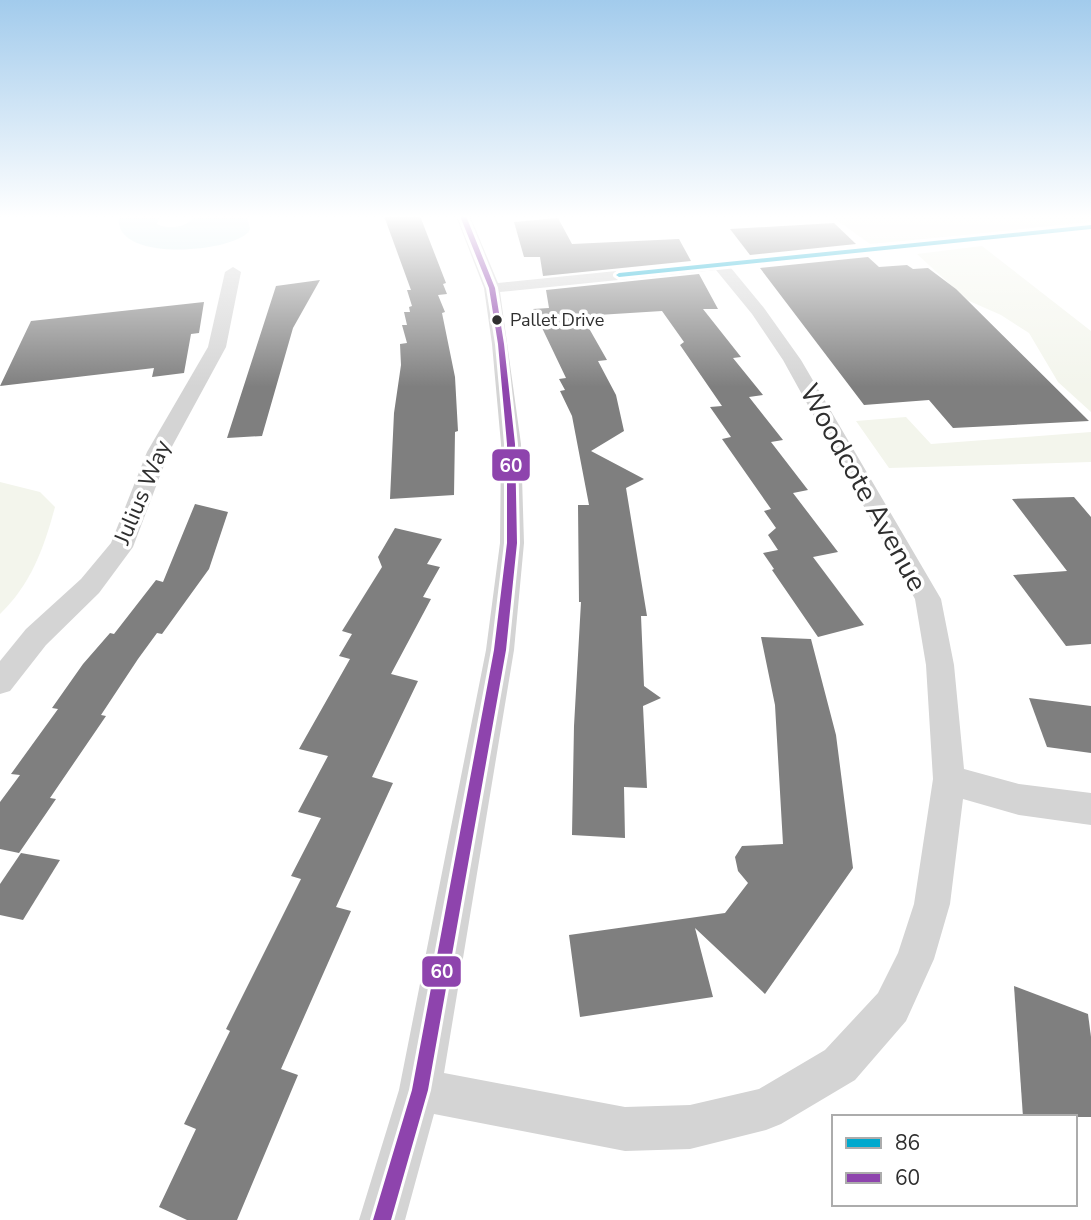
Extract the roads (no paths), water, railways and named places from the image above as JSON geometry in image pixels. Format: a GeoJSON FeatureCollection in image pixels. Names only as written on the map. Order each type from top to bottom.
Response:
{"type":"FeatureCollection","features":[{"type":"Feature","properties":{"kind":"street","name":"Julius Way"},"geometry":{"type":"LineString","coordinates":[[0,682],[36,637],[90,586],[121,547],[158,452],[218,347],[233,273]]}},
{"type":"Feature","properties":{"kind":"street"},"geometry":{"type":"LineString","coordinates":[[382,1220],[420,1090],[500,650],[512,543],[511,444],[492,288],[486,273]]}},
{"type":"Feature","properties":{"kind":"street"},"geometry":{"type":"LineString","coordinates":[[492,288],[641,273]]}},
{"type":"Feature","properties":{"kind":"street","name":"Woodcote Avenue"},"geometry":{"type":"LineString","coordinates":[[420,1090],[625,1129],[690,1127],[766,1109],[841,1065],[892,1007],[915,959],[932,904],[949,779],[940,665],[928,599],[792,360],[758,311],[727,273]]}},
{"type":"Feature","properties":{"kind":"street"},"geometry":{"type":"LineString","coordinates":[[949,779],[978,790],[1045,806],[1091,809]]}},
{"type":"Feature","properties":{"kind":"place","name":"Pallet Drive"},"geometry":{"type":"Point","coordinates":[497,320]}}]}
